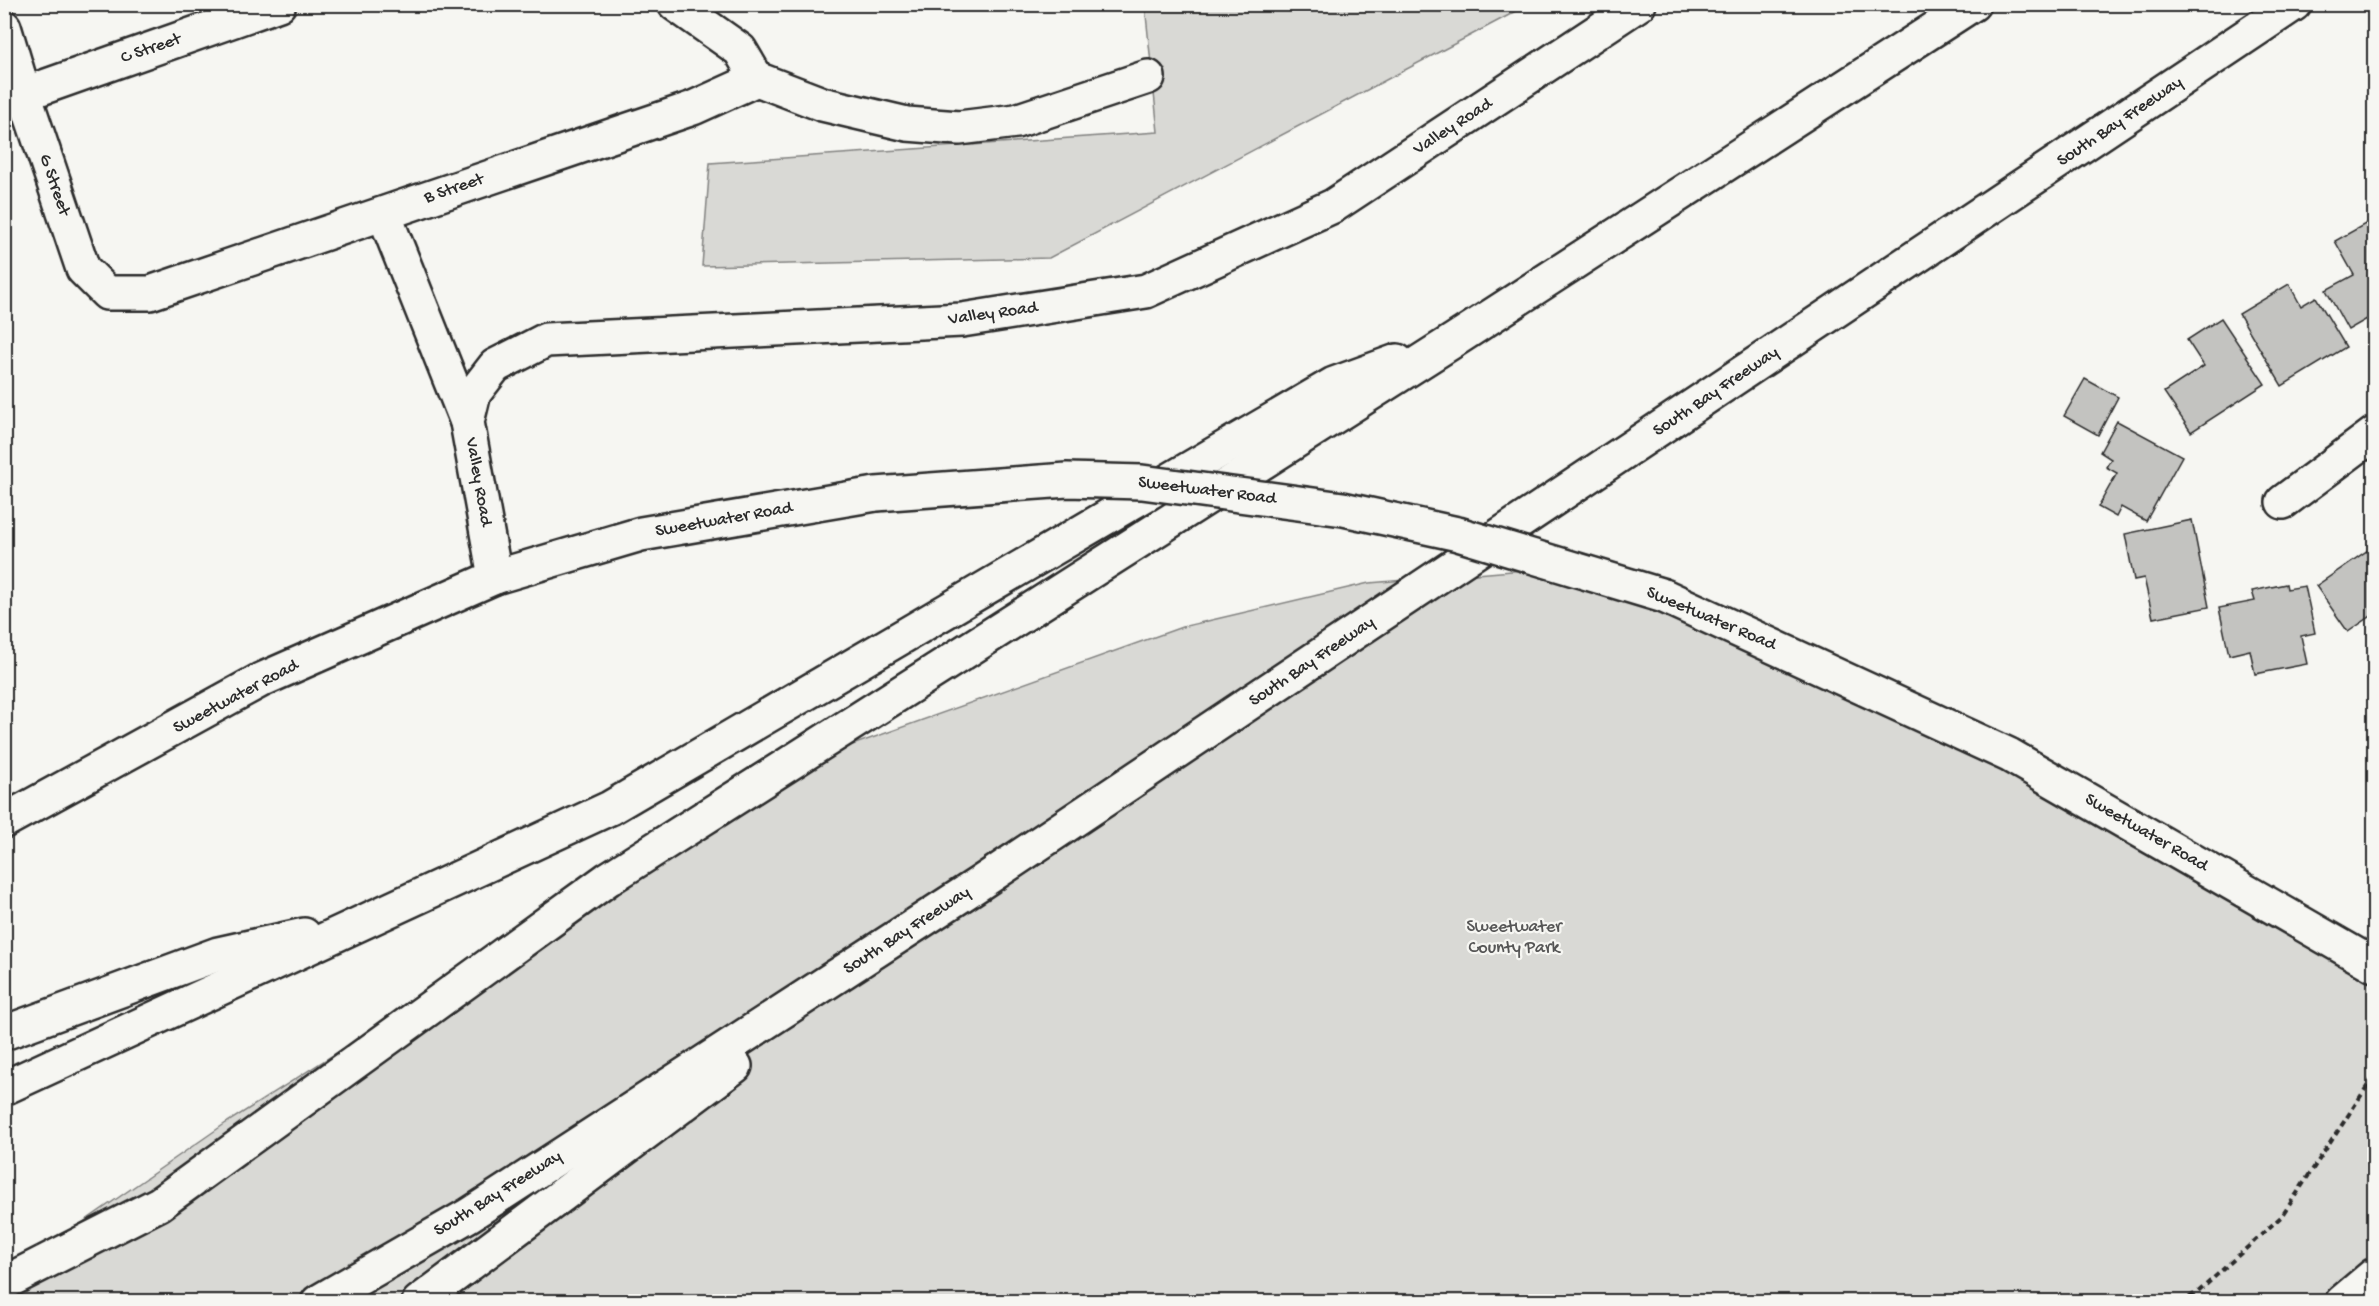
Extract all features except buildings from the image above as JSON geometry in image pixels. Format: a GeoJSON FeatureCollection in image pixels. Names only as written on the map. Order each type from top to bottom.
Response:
{"type":"FeatureCollection","features":[{"type":"Feature","properties":{"kind":"main road","name":"C Street"},"geometry":{"type":"LineString","coordinates":[[24,94],[279,4]]}},
{"type":"Feature","properties":{"kind":"main road"},"geometry":{"type":"LineString","coordinates":[[675,4],[740,50],[757,79],[822,104],[907,124],[959,128],[1016,121],[1148,77]]}},
{"type":"Feature","properties":{"kind":"main road","name":"Valley Road"},"geometry":{"type":"LineString","coordinates":[[495,577],[467,422],[474,393],[495,366],[546,340],[962,320],[1146,291],[1333,206],[1639,4]]}},
{"type":"Feature","properties":{"kind":"main road"},"geometry":{"type":"LineString","coordinates":[[4,1283],[159,1204],[608,879],[1456,339],[1973,4]]}},
{"type":"Feature","properties":{"kind":"main road","name":"South Bay Freeway"},"geometry":{"type":"LineString","coordinates":[[318,1302],[469,1215],[980,883],[2294,4]]}},
{"type":"Feature","properties":{"kind":"main road","name":"G Street"},"geometry":{"type":"LineString","coordinates":[[4,27],[83,269],[107,293],[150,293]]}},
{"type":"Feature","properties":{"kind":"main road","name":"B Street"},"geometry":{"type":"LineString","coordinates":[[150,293],[693,108],[757,79]]}},
{"type":"Feature","properties":{"kind":"main road"},"geometry":{"type":"LineString","coordinates":[[384,214],[467,422]]}},
{"type":"Feature","properties":{"kind":"main road"},"geometry":{"type":"LineString","coordinates":[[4,1088],[610,808],[1334,384],[1456,339]]}},
{"type":"Feature","properties":{"kind":"main road"},"geometry":{"type":"LineString","coordinates":[[2283,502],[2374,434]]}},
{"type":"Feature","properties":{"kind":"main road","name":"Sweetwater Road"},"geometry":{"type":"LineString","coordinates":[[4,821],[261,680],[495,577],[641,534],[876,494],[1067,480],[1142,482],[1343,509],[1458,534],[1664,596],[2009,755],[2374,965]]}},
{"type":"Feature","properties":{"kind":"main road"},"geometry":{"type":"LineString","coordinates":[[419,1302],[980,883]]}},
{"type":"Feature","properties":{"kind":"main road"},"geometry":{"type":"LineString","coordinates":[[4,1033],[218,954],[370,920]]}},
{"type":"Feature","properties":{"kind":"main road"},"geometry":{"type":"LineString","coordinates":[[2342,1302],[2374,1275]]}},
{"type":"Feature","properties":{"kind":"path"},"geometry":{"type":"LineString","coordinates":[[2180,1302],[2198,1292],[2282,1216],[2374,1076]]}},
{"type":"Feature","properties":{"kind":"green space"},"geometry":{"type":"Polygon","coordinates":[[[1145,5],[1528,5],[1049,258],[702,266],[710,163],[1158,132],[1145,5]]]}},
{"type":"Feature","properties":{"kind":"green space","name":"Sweetwater County Park"},"geometry":{"type":"Polygon","coordinates":[[[1535,569],[1669,596],[2374,964],[2374,1273],[2343,1301],[5,1302],[4,1277],[226,1123],[780,771],[1182,627],[1369,583],[1535,569]]]}}]}
